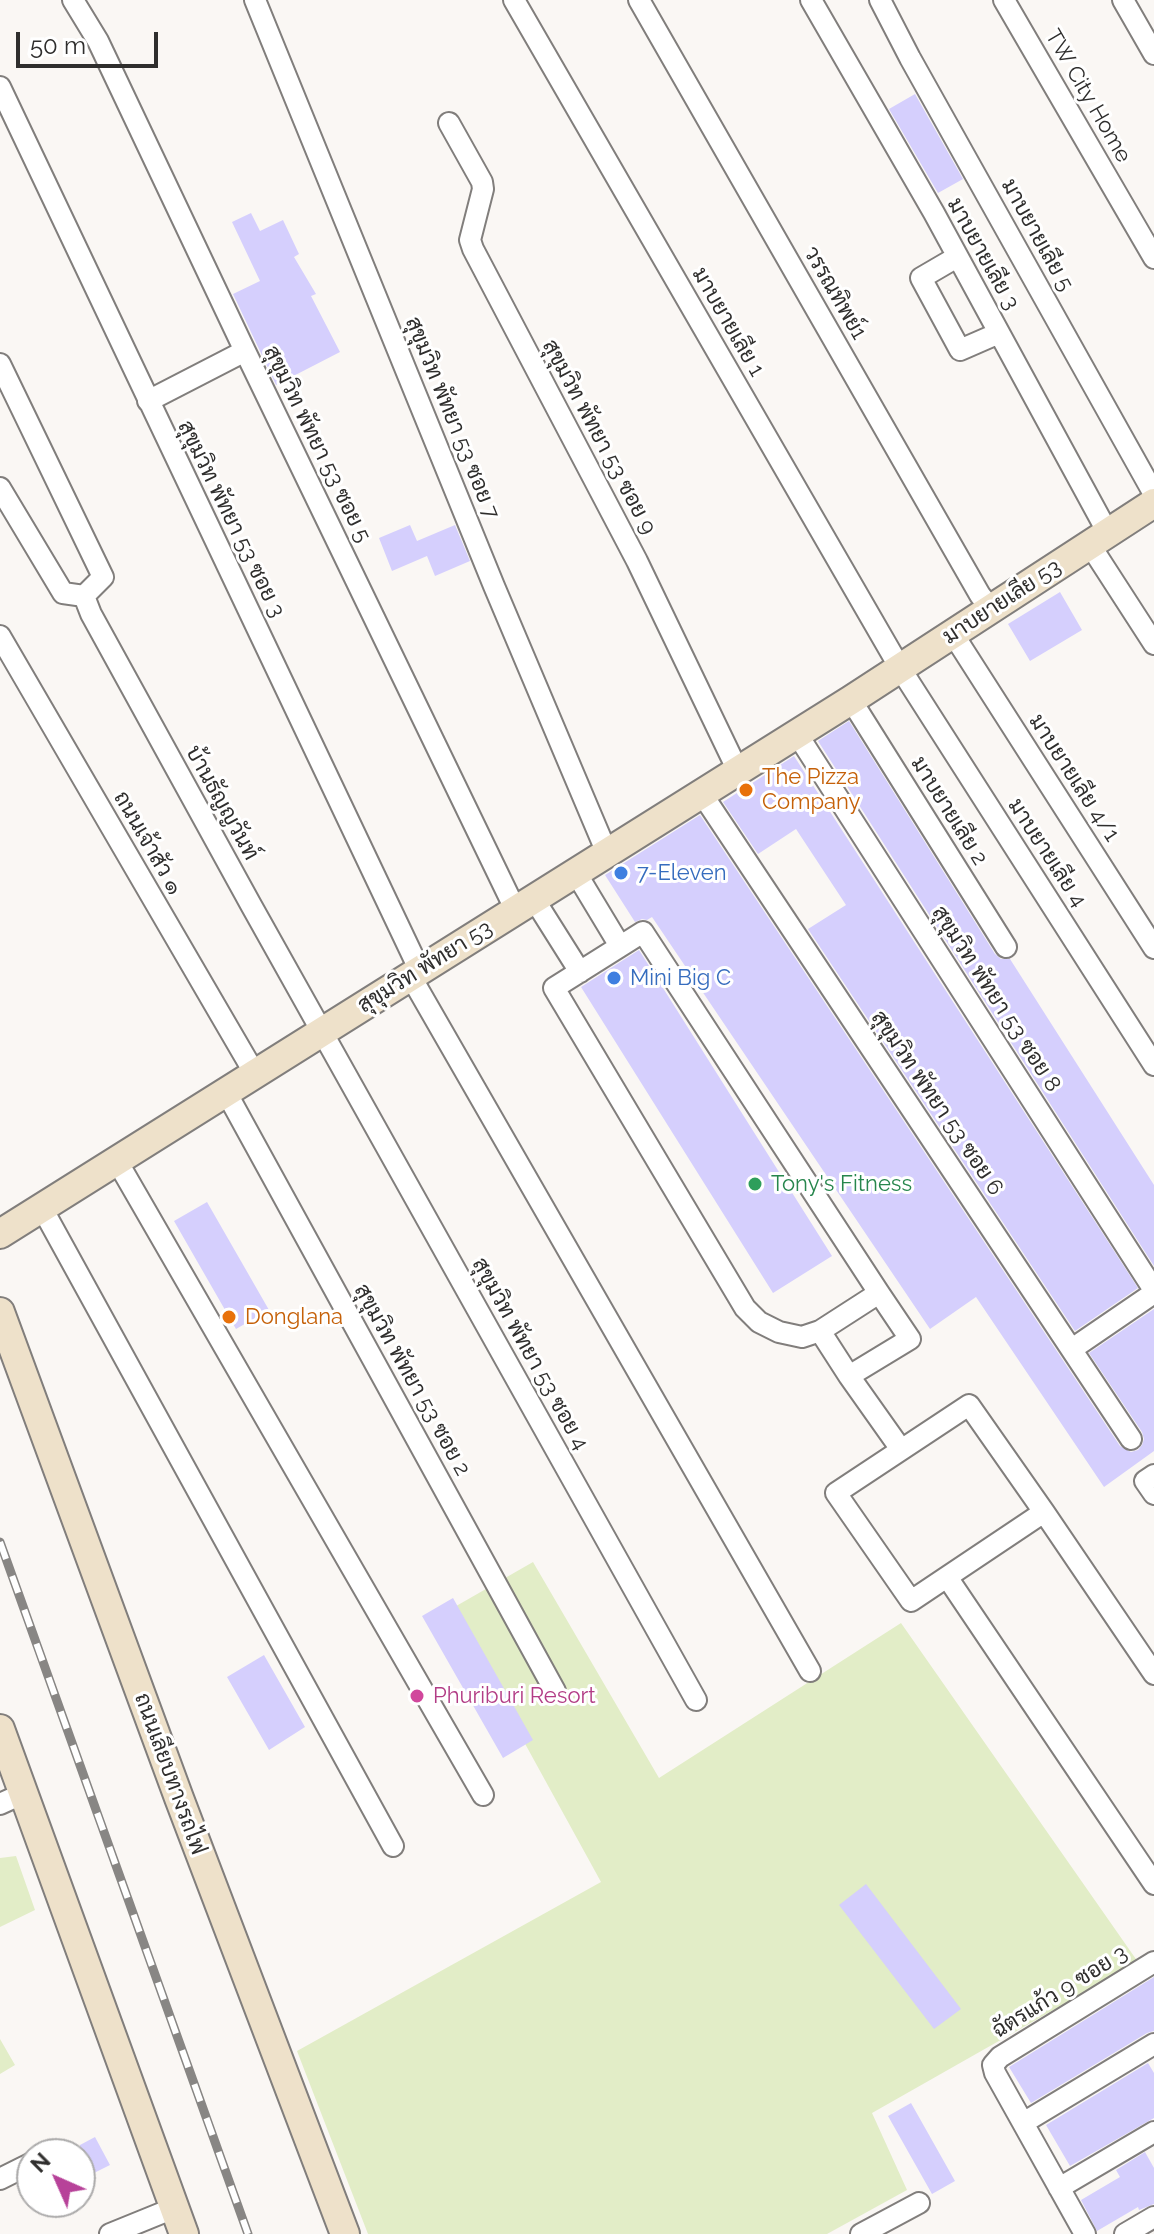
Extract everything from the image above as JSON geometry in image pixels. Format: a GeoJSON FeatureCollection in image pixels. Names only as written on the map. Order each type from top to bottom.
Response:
{"type":"FeatureCollection","features":[{"type":"Feature","properties":{"kind":"street","name":"สุขุมวิท พัทยา 53 ซอย 5"},"geometry":{"type":"LineString","coordinates":[[73,0],[98,41],[245,351],[525,905],[580,972]]}},
{"type":"Feature","properties":{"kind":"street","name":"สุขุมวิท พัทยา 53 ซอย 7"},"geometry":{"type":"LineString","coordinates":[[255,0],[494,586],[607,853]]}},
{"type":"Feature","properties":{"kind":"street","name":"มาบยายเลีย 1"},"geometry":{"type":"LineString","coordinates":[[514,0],[900,668]]}},
{"type":"Feature","properties":{"kind":"street","name":"วรรณทิพย์1"},"geometry":{"type":"LineString","coordinates":[[639,0],[980,595],[991,609]]}},
{"type":"Feature","properties":{"kind":"street","name":"มาบยายเลีย 3"},"geometry":{"type":"LineString","coordinates":[[811,0],[999,333],[1154,644]]}},
{"type":"Feature","properties":{"kind":"street","name":"มาบยายเลีย 5"},"geometry":{"type":"LineString","coordinates":[[880,0],[1154,494]]}},
{"type":"Feature","properties":{"kind":"street","name":"TW City Home"},"geometry":{"type":"LineString","coordinates":[[1004,0],[1154,258]]}},
{"type":"Feature","properties":{"kind":"street"},"geometry":{"type":"LineString","coordinates":[[1123,0],[1154,54]]}},
{"type":"Feature","properties":{"kind":"street","name":"สุขุมวิท พัทยา 53 ซอย 3"},"geometry":{"type":"LineString","coordinates":[[0,87],[415,974],[810,1671]]}},
{"type":"Feature","properties":{"kind":"street","name":"สุขุมวิท พัทยา 53 ซอย 9"},"geometry":{"type":"LineString","coordinates":[[449,123],[482,182],[470,240],[473,249],[637,561],[738,771]]}},
{"type":"Feature","properties":{"kind":"street"},"geometry":{"type":"LineString","coordinates":[[957,257],[921,278],[960,350],[999,333]]}},
{"type":"Feature","properties":{"kind":"street"},"geometry":{"type":"LineString","coordinates":[[148,401],[245,351]]}},
{"type":"Feature","properties":{"kind":"street"},"geometry":{"type":"LineString","coordinates":[[0,364],[103,577],[84,596],[63,593],[0,488]]}},
{"type":"Feature","properties":{"kind":"street","name":"มาบยายเลีย 53"},"geometry":{"type":"LineString","coordinates":[[851,700],[1154,503]]}},
{"type":"Feature","properties":{"kind":"street","name":"บ้านธัญญวันท์"},"geometry":{"type":"LineString","coordinates":[[84,596],[91,614],[323,1032]]}},
{"type":"Feature","properties":{"kind":"street","name":"มาบยายเลีย 4/1"},"geometry":{"type":"LineString","coordinates":[[953,634],[1154,948]]}},
{"type":"Feature","properties":{"kind":"street","name":"ถนนเจ้าสัว ๑"},"geometry":{"type":"LineString","coordinates":[[0,636],[255,1074]]}},
{"type":"Feature","properties":{"kind":"street","name":"มาบยายเลีย 4"},"geometry":{"type":"LineString","coordinates":[[900,668],[1154,1065]]}},
{"type":"Feature","properties":{"kind":"street","name":"สุขุมวิท พัทยา 53"},"geometry":{"type":"LineString","coordinates":[[0,1234],[851,700]]}},
{"type":"Feature","properties":{"kind":"street","name":"มาบยายเลีย 2"},"geometry":{"type":"LineString","coordinates":[[851,700],[1006,947]]}},
{"type":"Feature","properties":{"kind":"street","name":"สุขุมวิท พัทยา 53 ซอย 8"},"geometry":{"type":"LineString","coordinates":[[797,734],[1154,1291]]}},
{"type":"Feature","properties":{"kind":"street","name":"สุขุมวิท พัทยา 53 ซอย 6"},"geometry":{"type":"LineString","coordinates":[[702,794],[1131,1439]]}},
{"type":"Feature","properties":{"kind":"street"},"geometry":{"type":"LineString","coordinates":[[576,873],[620,946]]}},
{"type":"Feature","properties":{"kind":"street"},"geometry":{"type":"LineString","coordinates":[[849,1376],[910,1339],[643,932],[554,988],[745,1308],[759,1322],[779,1332],[802,1337],[820,1331],[879,1293]]}},
{"type":"Feature","properties":{"kind":"street","name":"สุขุมวิท พัทยา 53 ซอย 4"},"geometry":{"type":"LineString","coordinates":[[323,1032],[696,1700]]}},
{"type":"Feature","properties":{"kind":"street","name":"สุขุมวิท พัทยา 53 ซอย 2"},"geometry":{"type":"LineString","coordinates":[[226,1092],[555,1691]]}},
{"type":"Feature","properties":{"kind":"street"},"geometry":{"type":"LineString","coordinates":[[117,1161],[483,1795]]}},
{"type":"Feature","properties":{"kind":"street"},"geometry":{"type":"LineString","coordinates":[[42,1208],[393,1846]]}},
{"type":"Feature","properties":{"kind":"street"},"geometry":{"type":"LineString","coordinates":[[1072,1349],[1154,1291]]}},
{"type":"Feature","properties":{"kind":"street","name":"ถนนเลียบทางรถไฟ"},"geometry":{"type":"LineString","coordinates":[[0,1312],[179,1798],[345,2234]]}},
{"type":"Feature","properties":{"kind":"street"},"geometry":{"type":"LineString","coordinates":[[820,1331],[900,1448]]}},
{"type":"Feature","properties":{"kind":"street"},"geometry":{"type":"LineString","coordinates":[[1044,1512],[911,1601],[836,1493],[969,1405],[1044,1512],[1154,1674]]}},
{"type":"Feature","properties":{"kind":"street"},"geometry":{"type":"LineString","coordinates":[[947,1577],[1154,1884]]}},
{"type":"Feature","properties":{"kind":"street"},"geometry":{"type":"LineString","coordinates":[[0,1729],[11,1799],[179,2221],[110,2234]]}},
{"type":"Feature","properties":{"kind":"street","name":"ฉัตรแก้ว 9 ซอย 3"},"geometry":{"type":"LineString","coordinates":[[1023,2123],[993,2065],[1000,2057],[1154,1962]]}},
{"type":"Feature","properties":{"kind":"street"},"geometry":{"type":"LineString","coordinates":[[1085,2234],[1023,2123],[1154,2044]]}},
{"type":"Feature","properties":{"kind":"street"},"geometry":{"type":"LineString","coordinates":[[1059,2188],[1154,2132]]}},
{"type":"Feature","properties":{"kind":"street"},"geometry":{"type":"LineString","coordinates":[[861,2234],[919,2203]]}},
{"type":"Feature","properties":{"kind":"street"},"geometry":{"type":"LineString","coordinates":[[1125,2234],[1154,2217]]}},
{"type":"Feature","properties":{"kind":"green space"},"geometry":{"type":"Polygon","coordinates":[[[533,1562],[659,1778],[901,1623],[1138,1962],[872,2113],[907,2190],[827,2234],[368,2234],[297,2051],[601,1882],[451,1609],[533,1562]]]}},
{"type":"Feature","properties":{"kind":"green space"},"geometry":{"type":"Polygon","coordinates":[[[16,1856],[35,1910],[0,1927],[0,1858],[16,1856]]]}},
{"type":"Feature","properties":{"kind":"green space"},"geometry":{"type":"Polygon","coordinates":[[[0,2039],[15,2065],[0,2074],[0,2039]]]}},
{"type":"Feature","properties":{"kind":"building"},"geometry":{"type":"Polygon","coordinates":[[[915,94],[963,179],[938,193],[889,109],[915,94]]]}},
{"type":"Feature","properties":{"kind":"building"},"geometry":{"type":"Polygon","coordinates":[[[251,213],[260,231],[283,220],[299,254],[294,257],[316,294],[311,296],[340,352],[276,385],[233,294],[260,281],[232,222],[251,213]]]}},
{"type":"Feature","properties":{"kind":"building"},"geometry":{"type":"Polygon","coordinates":[[[410,525],[417,541],[455,525],[470,561],[435,576],[427,556],[392,571],[379,538],[410,525]]]}},
{"type":"Feature","properties":{"kind":"building"},"geometry":{"type":"Polygon","coordinates":[[[1060,592],[1082,630],[1030,661],[1008,624],[1060,592]]]}},
{"type":"Feature","properties":{"kind":"building"},"geometry":{"type":"Polygon","coordinates":[[[849,721],[995,954],[1001,959],[1010,959],[1154,1185],[1154,1266],[818,741],[849,721]]]}},
{"type":"Feature","properties":{"kind":"building"},"geometry":{"type":"Polygon","coordinates":[[[794,756],[1138,1288],[1075,1331],[808,929],[846,905],[796,829],[758,854],[723,802],[794,756]]]}},
{"type":"Feature","properties":{"kind":"building"},"geometry":{"type":"Polygon","coordinates":[[[700,815],[1120,1446],[1131,1452],[1142,1445],[1142,1432],[1089,1353],[1154,1309],[1154,1451],[1104,1487],[976,1297],[930,1329],[652,917],[635,922],[605,875],[700,815]]]}},
{"type":"Feature","properties":{"kind":"building"},"geometry":{"type":"Polygon","coordinates":[[[639,950],[832,1256],[773,1293],[581,987],[639,950]]]}},
{"type":"Feature","properties":{"kind":"building"},"geometry":{"type":"Polygon","coordinates":[[[207,1202],[269,1310],[236,1329],[174,1221],[207,1202]]]}},
{"type":"Feature","properties":{"kind":"building"},"geometry":{"type":"Polygon","coordinates":[[[453,1598],[533,1740],[503,1758],[422,1616],[453,1598]]]}},
{"type":"Feature","properties":{"kind":"building"},"geometry":{"type":"Polygon","coordinates":[[[264,1655],[305,1727],[269,1750],[227,1677],[264,1655]]]}},
{"type":"Feature","properties":{"kind":"building"},"geometry":{"type":"Polygon","coordinates":[[[866,1884],[961,2009],[934,2029],[839,1905],[866,1884]]]}},
{"type":"Feature","properties":{"kind":"building"},"geometry":{"type":"Polygon","coordinates":[[[1154,1977],[1154,2031],[1031,2103],[1009,2067],[1154,1977]]]}},
{"type":"Feature","properties":{"kind":"building"},"geometry":{"type":"Polygon","coordinates":[[[1148,2063],[1154,2073],[1154,2118],[1070,2166],[1046,2125],[1148,2063]]]}},
{"type":"Feature","properties":{"kind":"building"},"geometry":{"type":"Polygon","coordinates":[[[911,2103],[955,2181],[932,2194],[888,2116],[911,2103]]]}},
{"type":"Feature","properties":{"kind":"building"},"geometry":{"type":"Polygon","coordinates":[[[96,2139],[110,2165],[96,2172],[96,2139]]]}},
{"type":"Feature","properties":{"kind":"building"},"geometry":{"type":"Polygon","coordinates":[[[1145,2152],[1154,2168],[1154,2204],[1139,2210],[1138,2207],[1097,2231],[1081,2200],[1120,2177],[1116,2170],[1145,2152]]]}},
{"type":"Feature","properties":{"kind":"railway"},"geometry":{"type":"LineString","coordinates":[[0,1542],[248,2234]]}},
{"type":"Feature","properties":{"kind":"place","name":"The Pizza Company"},"geometry":{"type":"Point","coordinates":[746,790]}},
{"type":"Feature","properties":{"kind":"place","name":"7-Eleven"},"geometry":{"type":"Point","coordinates":[621,873]}},
{"type":"Feature","properties":{"kind":"place","name":"Mini Big C"},"geometry":{"type":"Point","coordinates":[614,978]}},
{"type":"Feature","properties":{"kind":"place","name":"Tony's Fitness"},"geometry":{"type":"Point","coordinates":[755,1184]}},
{"type":"Feature","properties":{"kind":"place","name":"Donglana"},"geometry":{"type":"Point","coordinates":[229,1317]}},
{"type":"Feature","properties":{"kind":"place","name":"Phuriburi Resort"},"geometry":{"type":"Point","coordinates":[417,1696]}}]}
